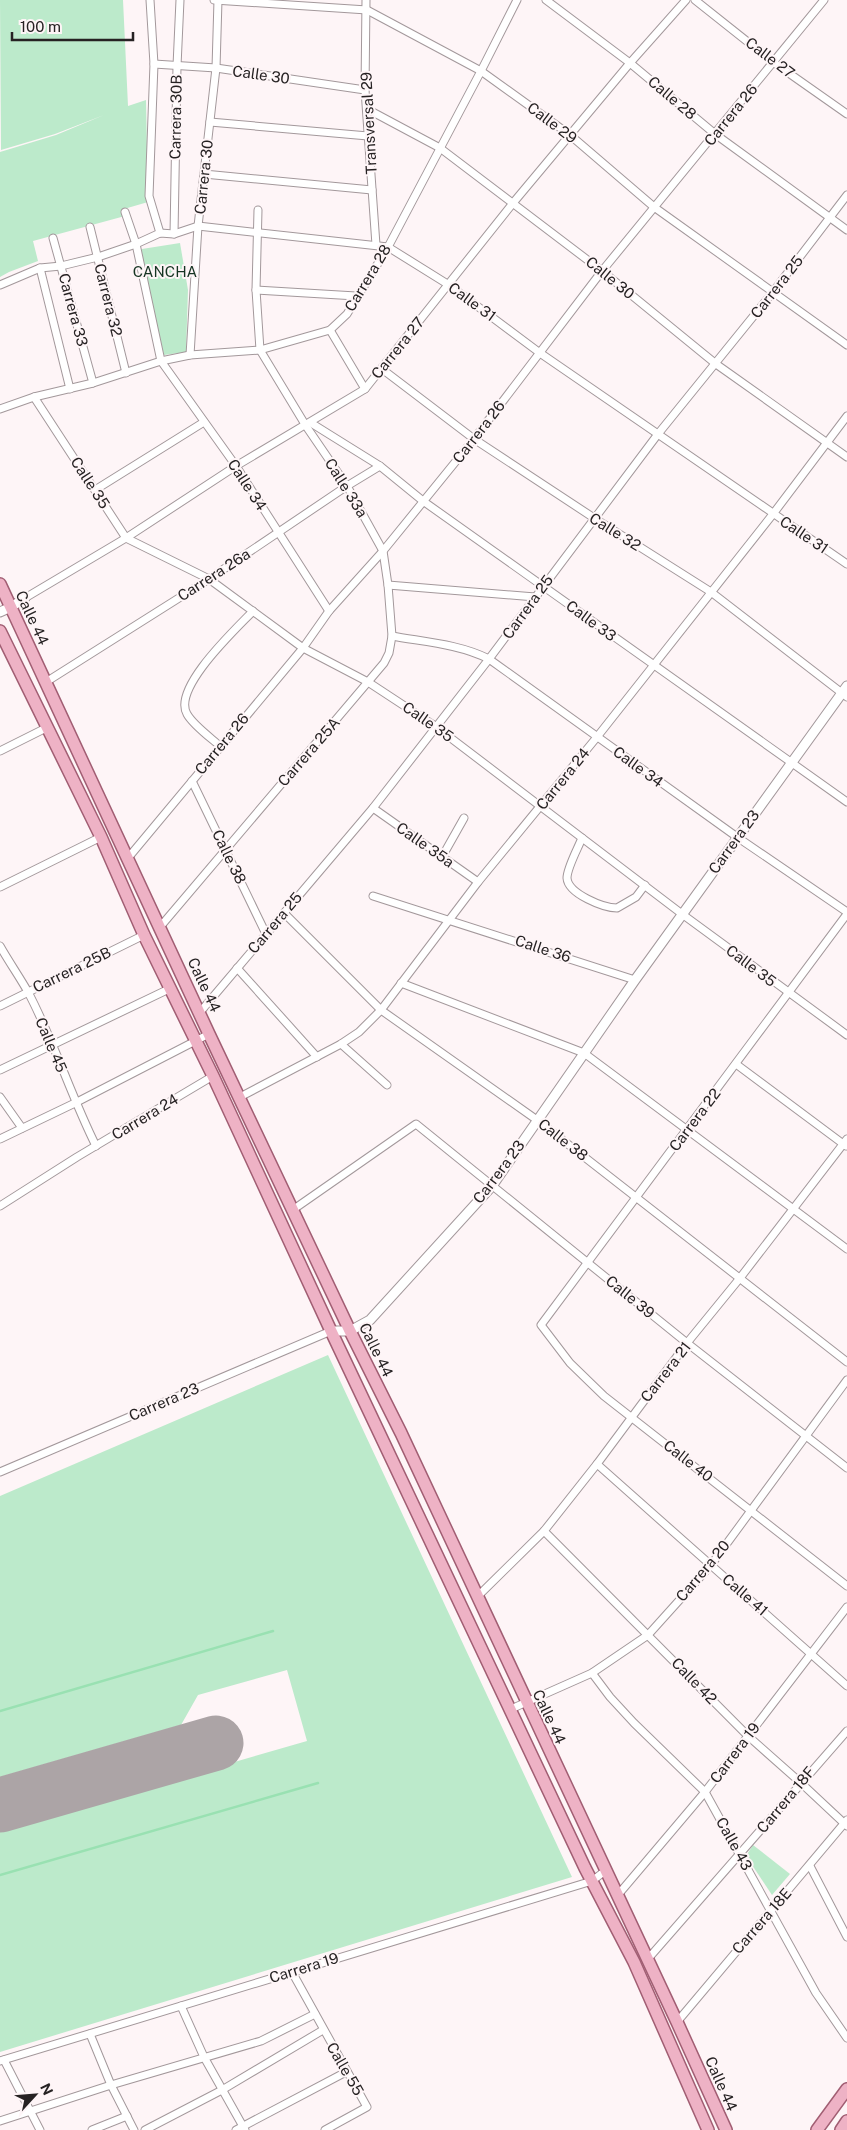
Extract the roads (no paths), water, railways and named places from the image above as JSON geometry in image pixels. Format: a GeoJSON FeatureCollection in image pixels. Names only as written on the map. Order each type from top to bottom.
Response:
{"type":"FeatureCollection","features":[{"type":"Feature","properties":{"kind":"main road","name":"Calle 44"},"geometry":{"type":"LineString","coordinates":[[0,584],[6,602],[46,682],[350,1331],[401,1433],[726,2130]]}},
{"type":"Feature","properties":{"kind":"main road","name":"Calle 44"},"geometry":{"type":"LineString","coordinates":[[0,631],[101,837],[144,934],[213,1076],[331,1331],[592,1881],[634,1962],[708,2130]]}},
{"type":"Feature","properties":{"kind":"main road"},"geometry":{"type":"LineString","coordinates":[[817,2130],[847,2089]]}},
{"type":"Feature","properties":{"kind":"main road"},"geometry":{"type":"LineString","coordinates":[[840,2130],[847,2121]]}},
{"type":"Feature","properties":{"kind":"street","name":"Carrera 30B"},"geometry":{"type":"LineString","coordinates":[[174,234],[180,0]]}},
{"type":"Feature","properties":{"kind":"street","name":"Calle 29"},"geometry":{"type":"LineString","coordinates":[[214,0],[367,10],[482,71],[570,135],[654,207],[847,345]]}},
{"type":"Feature","properties":{"kind":"street","name":"Carrera 30"},"geometry":{"type":"LineString","coordinates":[[190,355],[198,226],[216,68],[218,0]]}},
{"type":"Feature","properties":{"kind":"street","name":"Transversal 29"},"geometry":{"type":"LineString","coordinates":[[366,0],[365,90],[376,245]]}},
{"type":"Feature","properties":{"kind":"street","name":"Carrera 28"},"geometry":{"type":"LineString","coordinates":[[0,408],[34,397],[93,383],[161,361],[190,355],[260,350],[330,330],[347,314],[356,296],[388,247],[482,71],[517,0]]}},
{"type":"Feature","properties":{"kind":"street","name":"Calle 28"},"geometry":{"type":"LineString","coordinates":[[546,0],[630,63],[715,134],[847,230]]}},
{"type":"Feature","properties":{"kind":"street","name":"Carrera 27"},"geometry":{"type":"LineString","coordinates":[[0,612],[6,602],[25,598],[126,538],[236,466],[366,389],[513,203],[630,63],[686,0]]}},
{"type":"Feature","properties":{"kind":"street","name":"Calle 27"},"geometry":{"type":"LineString","coordinates":[[695,0],[773,62],[847,114]]}},
{"type":"Feature","properties":{"kind":"street","name":"Carrera 26"},"geometry":{"type":"LineString","coordinates":[[128,858],[303,648],[329,611],[383,551],[423,502],[474,439],[602,271],[824,0]]}},
{"type":"Feature","properties":{"kind":"street"},"geometry":{"type":"LineString","coordinates":[[149,3],[154,64],[149,196],[160,233]]}},
{"type":"Feature","properties":{"kind":"street","name":"Calle 30"},"geometry":{"type":"LineString","coordinates":[[154,64],[216,68],[365,90]]}},
{"type":"Feature","properties":{"kind":"street","name":"Calle 30"},"geometry":{"type":"LineString","coordinates":[[367,109],[440,148],[602,271],[716,364],[847,457]]}},
{"type":"Feature","properties":{"kind":"street"},"geometry":{"type":"LineString","coordinates":[[210,122],[368,136]]}},
{"type":"Feature","properties":{"kind":"street"},"geometry":{"type":"LineString","coordinates":[[204,174],[372,190]]}},
{"type":"Feature","properties":{"kind":"street","name":"Carrera 25"},"geometry":{"type":"LineString","coordinates":[[201,1012],[373,808],[489,659],[658,434],[716,364],[847,196]]}},
{"type":"Feature","properties":{"kind":"street"},"geometry":{"type":"LineString","coordinates":[[258,210],[256,290],[260,350]]}},
{"type":"Feature","properties":{"kind":"street"},"geometry":{"type":"LineString","coordinates":[[125,212],[136,244],[161,361]]}},
{"type":"Feature","properties":{"kind":"street","name":"Calle 31"},"geometry":{"type":"LineString","coordinates":[[0,285],[40,268],[61,266],[98,257],[136,244],[160,233],[174,234],[198,226],[388,247],[449,285],[540,353],[847,564]]}},
{"type":"Feature","properties":{"kind":"street","name":"Carrera 32"},"geometry":{"type":"LineString","coordinates":[[90,228],[126,373]]}},
{"type":"Feature","properties":{"kind":"street","name":"Carrera 33"},"geometry":{"type":"LineString","coordinates":[[52,238],[93,383]]}},
{"type":"Feature","properties":{"kind":"street"},"geometry":{"type":"LineString","coordinates":[[40,268],[70,389]]}},
{"type":"Feature","properties":{"kind":"street"},"geometry":{"type":"LineString","coordinates":[[256,290],[356,296]]}},
{"type":"Feature","properties":{"kind":"street"},"geometry":{"type":"LineString","coordinates":[[330,330],[366,389]]}},
{"type":"Feature","properties":{"kind":"street","name":"Calle 33"},"geometry":{"type":"LineString","coordinates":[[260,350],[308,424],[380,466],[423,502],[652,666],[847,802]]}},
{"type":"Feature","properties":{"kind":"street","name":"Calle 34"},"geometry":{"type":"LineString","coordinates":[[161,361],[236,466],[329,611]]}},
{"type":"Feature","properties":{"kind":"street","name":"Calle 32"},"geometry":{"type":"LineString","coordinates":[[382,369],[474,439],[711,592],[845,692]]}},
{"type":"Feature","properties":{"kind":"street","name":"Calle 35"},"geometry":{"type":"LineString","coordinates":[[34,397],[126,538],[209,579],[303,648],[368,682],[435,726],[682,914],[788,993],[847,1034]]}},
{"type":"Feature","properties":{"kind":"street","name":"Carrera 24"},"geometry":{"type":"LineString","coordinates":[[240,1096],[342,1044],[359,1032],[381,1010],[478,882],[597,737],[773,514],[847,416]]}},
{"type":"Feature","properties":{"kind":"street"},"geometry":{"type":"LineString","coordinates":[[95,490],[204,422]]}},
{"type":"Feature","properties":{"kind":"street","name":"Calle 33a"},"geometry":{"type":"LineString","coordinates":[[308,424],[347,486],[383,551]]}},
{"type":"Feature","properties":{"kind":"street","name":"Carrera 26a"},"geometry":{"type":"LineString","coordinates":[[46,682],[209,579],[347,486],[380,466]]}},
{"type":"Feature","properties":{"kind":"street","name":"Carrera 25A"},"geometry":{"type":"LineString","coordinates":[[160,927],[384,663],[390,653],[392,636],[383,551]]}},
{"type":"Feature","properties":{"kind":"street"},"geometry":{"type":"LineString","coordinates":[[388,586],[535,597]]}},
{"type":"Feature","properties":{"kind":"street"},"geometry":{"type":"LineString","coordinates":[[220,746],[187,716],[185,702],[196,676],[252,611]]}},
{"type":"Feature","properties":{"kind":"street","name":"Calle 34"},"geometry":{"type":"LineString","coordinates":[[392,636],[473,651],[489,659],[737,837],[847,913]]}},
{"type":"Feature","properties":{"kind":"street","name":"Carrera 23"},"geometry":{"type":"LineString","coordinates":[[0,1472],[331,1331],[350,1331],[370,1320],[492,1186],[737,837],[845,692]]}},
{"type":"Feature","properties":{"kind":"street"},"geometry":{"type":"LineString","coordinates":[[0,751],[46,728]]}},
{"type":"Feature","properties":{"kind":"street","name":"Calle 38"},"geometry":{"type":"LineString","coordinates":[[192,781],[266,934]]}},
{"type":"Feature","properties":{"kind":"street","name":"Calle 35a"},"geometry":{"type":"LineString","coordinates":[[373,808],[478,882]]}},
{"type":"Feature","properties":{"kind":"street"},"geometry":{"type":"LineString","coordinates":[[442,857],[464,818]]}},
{"type":"Feature","properties":{"kind":"street"},"geometry":{"type":"LineString","coordinates":[[0,887],[101,837]]}},
{"type":"Feature","properties":{"kind":"street"},"geometry":{"type":"LineString","coordinates":[[582,838],[567,876],[568,883],[574,891],[596,904],[618,908],[636,897],[645,885]]}},
{"type":"Feature","properties":{"kind":"street","name":"Calle 36"},"geometry":{"type":"LineString","coordinates":[[373,896],[450,919],[636,980]]}},
{"type":"Feature","properties":{"kind":"street","name":"Calle 38"},"geometry":{"type":"LineString","coordinates":[[284,913],[381,1010],[537,1120],[847,1362]]}},
{"type":"Feature","properties":{"kind":"street","name":"Carrera 22"},"geometry":{"type":"LineString","coordinates":[[541,1325],[688,1130],[847,913]]}},
{"type":"Feature","properties":{"kind":"street","name":"Carrera 25B"},"geometry":{"type":"LineString","coordinates":[[0,1006],[144,934]]}},
{"type":"Feature","properties":{"kind":"street","name":"Calle 45"},"geometry":{"type":"LineString","coordinates":[[0,948],[28,992],[52,1045],[75,1104],[96,1146]]}},
{"type":"Feature","properties":{"kind":"street"},"geometry":{"type":"LineString","coordinates":[[237,968],[318,1056]]}},
{"type":"Feature","properties":{"kind":"street"},"geometry":{"type":"LineString","coordinates":[[401,983],[584,1053],[847,1248]]}},
{"type":"Feature","properties":{"kind":"street"},"geometry":{"type":"LineString","coordinates":[[0,1070],[171,988]]}},
{"type":"Feature","properties":{"kind":"street"},"geometry":{"type":"LineString","coordinates":[[0,1139],[75,1104],[210,1034]]}},
{"type":"Feature","properties":{"kind":"street"},"geometry":{"type":"LineString","coordinates":[[342,1044],[387,1086]]}},
{"type":"Feature","properties":{"kind":"street"},"geometry":{"type":"LineString","coordinates":[[736,1064],[846,1143]]}},
{"type":"Feature","properties":{"kind":"street","name":"Carrera 24"},"geometry":{"type":"LineString","coordinates":[[0,1206],[77,1157],[213,1076]]}},
{"type":"Feature","properties":{"kind":"street"},"geometry":{"type":"LineString","coordinates":[[0,1097],[22,1128]]}},
{"type":"Feature","properties":{"kind":"street","name":"Calle 39"},"geometry":{"type":"LineString","coordinates":[[294,1210],[416,1124],[588,1264],[847,1468]]}},
{"type":"Feature","properties":{"kind":"street","name":"Carrera 21"},"geometry":{"type":"LineString","coordinates":[[477,1597],[544,1531],[792,1208],[846,1143]]}},
{"type":"Feature","properties":{"kind":"street","name":"Calle 40"},"geometry":{"type":"LineString","coordinates":[[541,1325],[570,1363],[604,1396],[847,1586]]}},
{"type":"Feature","properties":{"kind":"street","name":"Carrera 20"},"geometry":{"type":"LineString","coordinates":[[511,1709],[592,1673],[648,1635],[711,1565],[847,1380]]}},
{"type":"Feature","properties":{"kind":"street","name":"Calle 41"},"geometry":{"type":"LineString","coordinates":[[597,1464],[847,1686]]}},
{"type":"Feature","properties":{"kind":"street","name":"Calle 42"},"geometry":{"type":"LineString","coordinates":[[544,1531],[748,1736],[846,1823]]}},
{"type":"Feature","properties":{"kind":"street","name":"Carrera 19"},"geometry":{"type":"LineString","coordinates":[[617,1896],[705,1792],[847,1606]]}},
{"type":"Feature","properties":{"kind":"street","name":"Calle 43"},"geometry":{"type":"LineString","coordinates":[[592,1673],[610,1697],[634,1723],[705,1792],[816,1992],[847,2038]]}},
{"type":"Feature","properties":{"kind":"street","name":"Carrera 18F"},"geometry":{"type":"LineString","coordinates":[[647,1960],[740,1855],[800,1782],[847,1731]]}},
{"type":"Feature","properties":{"kind":"street","name":"Carrera 18E"},"geometry":{"type":"LineString","coordinates":[[677,2022],[846,1823]]}},
{"type":"Feature","properties":{"kind":"street"},"geometry":{"type":"LineString","coordinates":[[810,1866],[847,1937]]}},
{"type":"Feature","properties":{"kind":"street","name":"Carrera 19"},"geometry":{"type":"LineString","coordinates":[[2,2060],[592,1881],[605,1871]]}},
{"type":"Feature","properties":{"kind":"street","name":"Calle 55"},"geometry":{"type":"LineString","coordinates":[[292,1972],[367,2107],[325,2130]]}},
{"type":"Feature","properties":{"kind":"street"},"geometry":{"type":"LineString","coordinates":[[181,2006],[204,2057],[244,2128]]}},
{"type":"Feature","properties":{"kind":"street"},"geometry":{"type":"LineString","coordinates":[[0,2120],[262,2041],[315,2014]]}},
{"type":"Feature","properties":{"kind":"street"},"geometry":{"type":"LineString","coordinates":[[145,2130],[222,2090],[323,2030]]}},
{"type":"Feature","properties":{"kind":"street"},"geometry":{"type":"LineString","coordinates":[[90,2034],[111,2085],[134,2130]]}},
{"type":"Feature","properties":{"kind":"street"},"geometry":{"type":"LineString","coordinates":[[2,2060],[40,2130]]}},
{"type":"Feature","properties":{"kind":"street"},"geometry":{"type":"LineString","coordinates":[[236,2130],[244,2128],[346,2072]]}},
{"type":"Feature","properties":{"kind":"street"},"geometry":{"type":"LineString","coordinates":[[92,2130],[127,2116]]}},
{"type":"Feature","properties":{"kind":"waterway"},"geometry":{"type":"LineString","coordinates":[[0,1711],[273,1631]]}},
{"type":"Feature","properties":{"kind":"waterway"},"geometry":{"type":"LineString","coordinates":[[0,1875],[318,1783]]}},
{"type":"Feature","properties":{"kind":"park label","name":"CANCHA"},"geometry":{"type":"Point","coordinates":[165,272]}}]}
